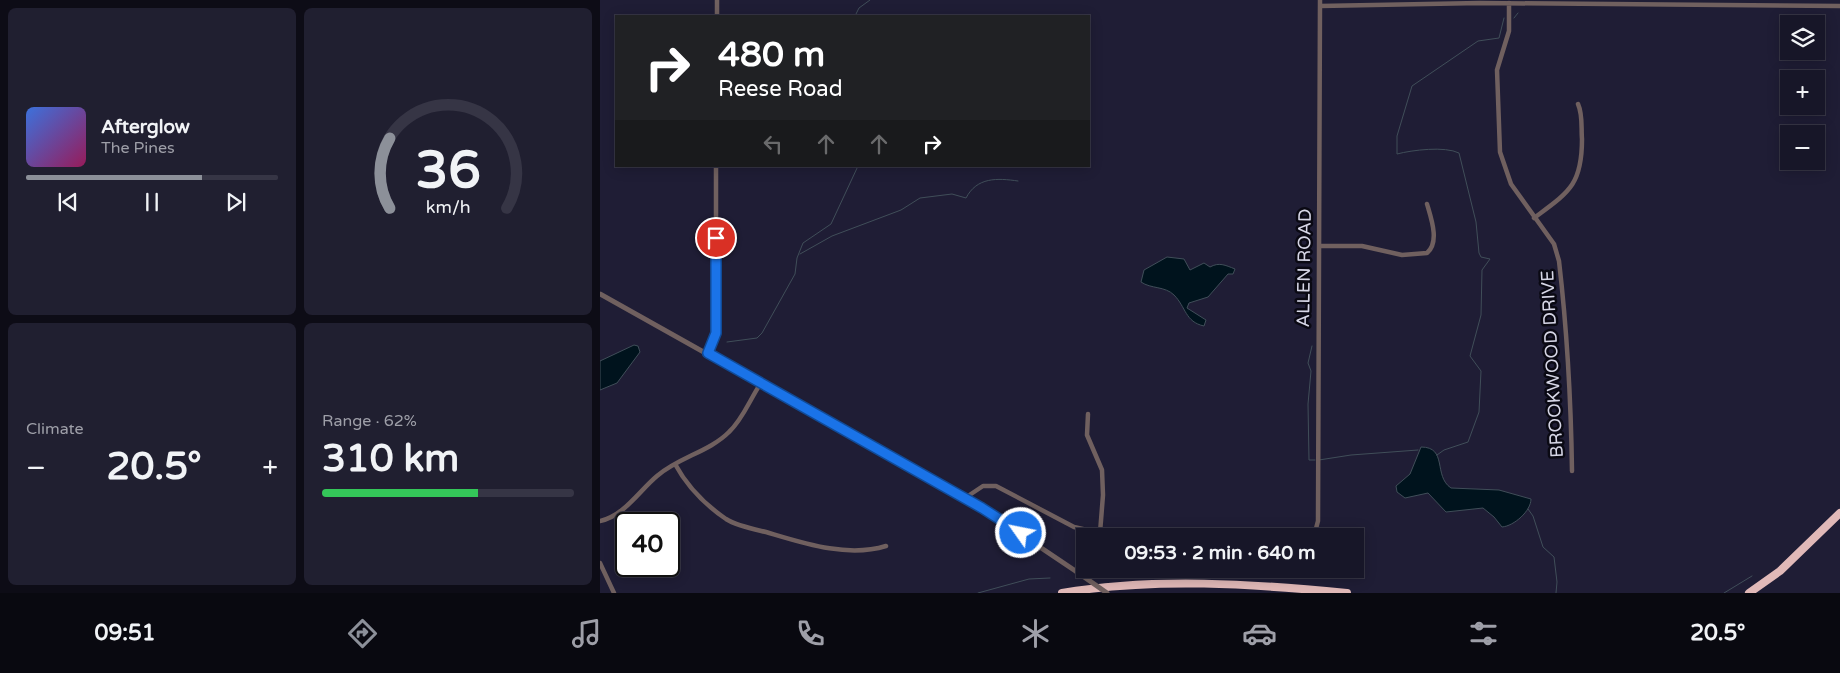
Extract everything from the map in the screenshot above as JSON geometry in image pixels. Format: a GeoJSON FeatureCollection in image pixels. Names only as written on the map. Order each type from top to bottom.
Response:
{"type":"FeatureCollection","features":[{"type":"Feature","properties":{"kind":"highway"},"geometry":{"type":"LineString","coordinates":[[1749,593],[1780,571],[1840,514]]}},
{"type":"Feature","properties":{"kind":"highway"},"geometry":{"type":"LineString","coordinates":[[1062,593],[1081,590],[1193,583],[1273,586],[1347,593]]}},
{"type":"Feature","properties":{"kind":"street"},"geometry":{"type":"LineString","coordinates":[[717,0],[717,15]]}},
{"type":"Feature","properties":{"kind":"street"},"geometry":{"type":"LineString","coordinates":[[1320,3],[1809,3],[1840,6]]}},
{"type":"Feature","properties":{"kind":"street","name":"ALLEN ROAD"},"geometry":{"type":"LineString","coordinates":[[1316,528],[1318,521],[1320,3]]}},
{"type":"Feature","properties":{"kind":"street","name":"BROOKWOOD DRIVE"},"geometry":{"type":"LineString","coordinates":[[1509,3],[1508,31],[1498,70],[1498,140],[1508,178],[1534,218],[1554,244],[1560,261],[1567,380],[1571,403],[1572,471]]}},
{"type":"Feature","properties":{"kind":"street"},"geometry":{"type":"LineString","coordinates":[[1534,218],[1571,188],[1580,169],[1582,120],[1578,104]]}},
{"type":"Feature","properties":{"kind":"street"},"geometry":{"type":"LineString","coordinates":[[708,353],[716,333],[716,167]]}},
{"type":"Feature","properties":{"kind":"street"},"geometry":{"type":"LineString","coordinates":[[1319,246],[1362,246],[1402,255],[1427,253],[1432,248],[1434,238],[1432,220],[1427,204]]}},
{"type":"Feature","properties":{"kind":"street"},"geometry":{"type":"LineString","coordinates":[[600,294],[964,498],[1034,541],[1107,593]]}},
{"type":"Feature","properties":{"kind":"street"},"geometry":{"type":"LineString","coordinates":[[600,521],[614,515],[628,505],[657,476],[675,464],[715,444],[729,432],[761,383]]}},
{"type":"Feature","properties":{"kind":"street"},"geometry":{"type":"LineString","coordinates":[[1088,414],[1087,435],[1102,470],[1103,495],[1100,528]]}},
{"type":"Feature","properties":{"kind":"street"},"geometry":{"type":"LineString","coordinates":[[675,464],[682,477],[702,501],[728,521],[819,547],[875,549],[886,546]]}},
{"type":"Feature","properties":{"kind":"street"},"geometry":{"type":"LineString","coordinates":[[964,498],[983,486],[996,486],[1059,520],[1078,528]]}},
{"type":"Feature","properties":{"kind":"street"},"geometry":{"type":"LineString","coordinates":[[600,563],[614,593]]}},
{"type":"Feature","properties":{"kind":"water"},"geometry":{"type":"Polygon","coordinates":[[[1167,257],[1184,259],[1190,270],[1204,263],[1210,267],[1219,264],[1235,269],[1233,274],[1228,274],[1208,297],[1189,303],[1187,308],[1206,320],[1204,326],[1189,318],[1178,300],[1170,292],[1141,282],[1144,270],[1167,257]]]}},
{"type":"Feature","properties":{"kind":"water"},"geometry":{"type":"Polygon","coordinates":[[[634,345],[638,346],[640,352],[617,383],[600,390],[600,361],[634,345]]]}},
{"type":"Feature","properties":{"kind":"water"},"geometry":{"type":"Polygon","coordinates":[[[1421,447],[1429,448],[1435,452],[1443,477],[1451,488],[1499,490],[1531,499],[1525,513],[1512,524],[1502,527],[1483,508],[1446,512],[1428,493],[1405,498],[1397,492],[1396,486],[1410,474],[1421,447]]]}},
{"type":"Feature","properties":{"kind":"waterway"},"geometry":{"type":"LineString","coordinates":[[856,15],[859,8],[870,0]]}},
{"type":"Feature","properties":{"kind":"waterway"},"geometry":{"type":"LineString","coordinates":[[1514,18],[1518,13]]}},
{"type":"Feature","properties":{"kind":"waterway"},"geometry":{"type":"LineString","coordinates":[[1437,455],[1444,450],[1468,442],[1479,412],[1481,371],[1470,356],[1481,315],[1482,270],[1490,259],[1481,257],[1479,253],[1476,222],[1459,153],[1437,149],[1397,154],[1397,136],[1412,86],[1478,41],[1499,38],[1504,18]]}},
{"type":"Feature","properties":{"kind":"waterway"},"geometry":{"type":"LineString","coordinates":[[727,342],[757,338],[762,333],[795,274],[797,258],[803,243],[831,224],[858,167]]}},
{"type":"Feature","properties":{"kind":"waterway"},"geometry":{"type":"LineString","coordinates":[[800,254],[832,236],[901,210],[920,198],[952,194],[966,198],[976,186],[988,180],[1018,181]]}},
{"type":"Feature","properties":{"kind":"waterway"},"geometry":{"type":"LineString","coordinates":[[1312,346],[1308,363],[1311,371],[1308,404],[1309,460],[1315,460]]}},
{"type":"Feature","properties":{"kind":"waterway"},"geometry":{"type":"LineString","coordinates":[[1319,460],[1351,455],[1418,450]]}},
{"type":"Feature","properties":{"kind":"waterway"},"geometry":{"type":"LineString","coordinates":[[1528,509],[1533,516],[1543,547],[1554,557],[1557,582],[1556,593]]}},
{"type":"Feature","properties":{"kind":"waterway"},"geometry":{"type":"LineString","coordinates":[[1724,593],[1752,576]]}},
{"type":"Feature","properties":{"kind":"waterway"},"geometry":{"type":"LineString","coordinates":[[978,593],[1029,579],[1050,578]]}},
{"type":"Feature","properties":{"kind":"route"},"geometry":{"type":"LineString","coordinates":[[716,238],[716,333],[708,353],[982,508],[1021,533]]}}]}
